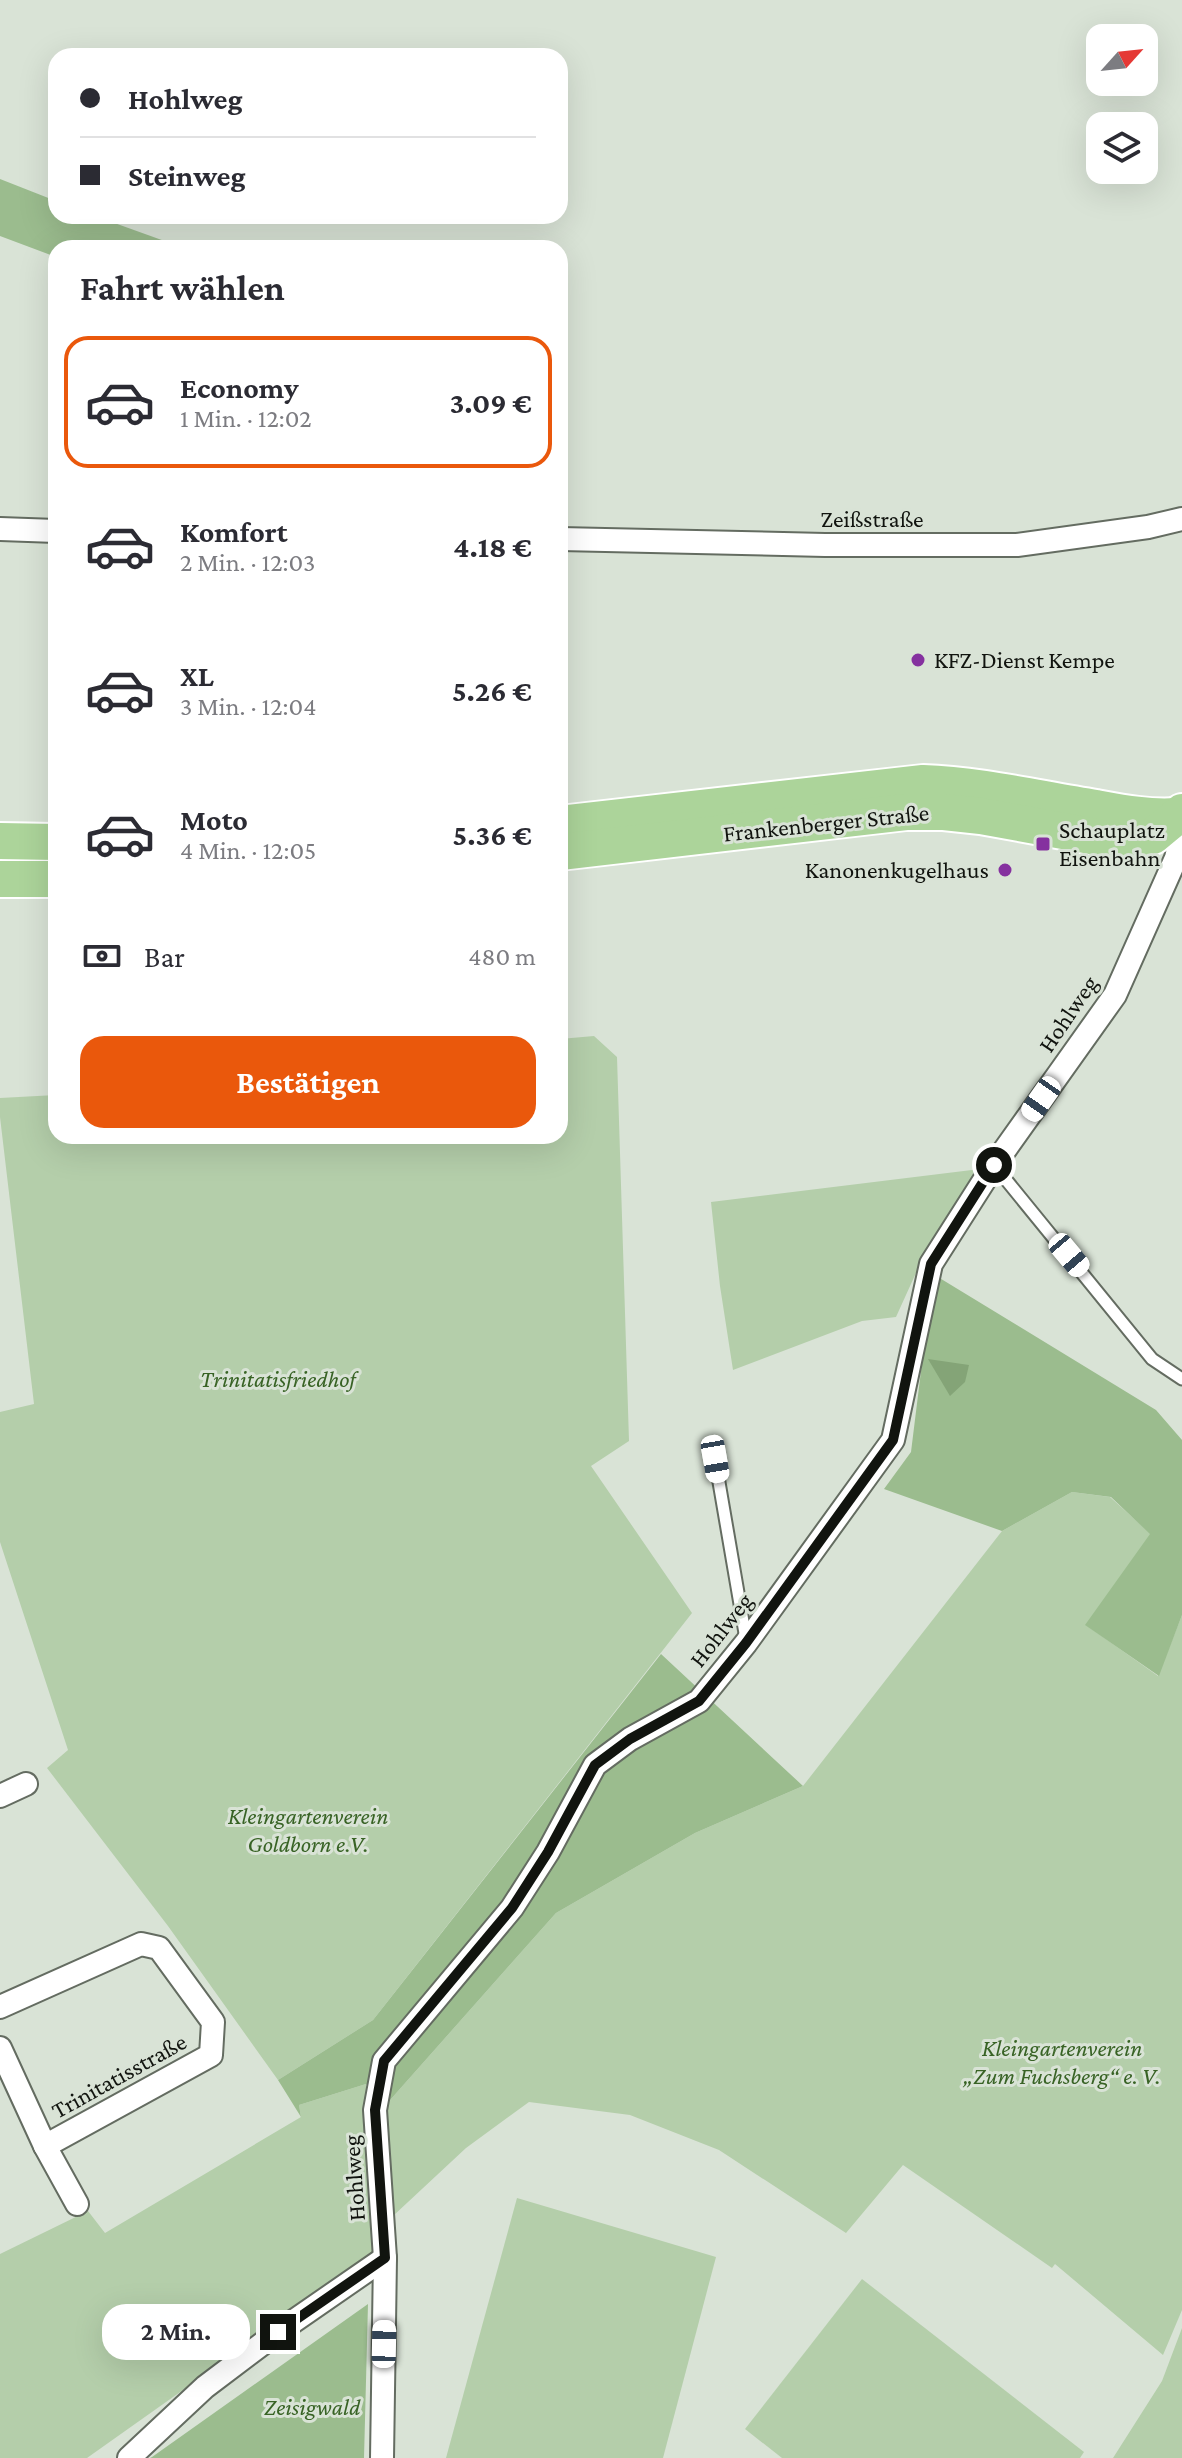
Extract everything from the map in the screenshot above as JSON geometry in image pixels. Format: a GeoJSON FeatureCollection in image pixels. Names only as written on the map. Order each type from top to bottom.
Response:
{"type":"FeatureCollection","features":[{"type":"Feature","properties":{"kind":"main road","name":"Frankenberger Straße"},"geometry":{"type":"LineString","coordinates":[[568,823],[923,783],[962,784],[1157,817],[1179,814]]}},
{"type":"Feature","properties":{"kind":"main road","name":"Frankenberger Straße"},"geometry":{"type":"LineString","coordinates":[[568,851],[919,812],[981,816],[1129,843],[1153,836],[1179,814]]}},
{"type":"Feature","properties":{"kind":"main road"},"geometry":{"type":"LineString","coordinates":[[0,841],[48,842]]}},
{"type":"Feature","properties":{"kind":"main road"},"geometry":{"type":"LineString","coordinates":[[0,879],[48,879]]}},
{"type":"Feature","properties":{"kind":"street","name":"Zeißstraße"},"geometry":{"type":"LineString","coordinates":[[568,539],[825,545],[1017,545],[1135,529],[1182,519]]}},
{"type":"Feature","properties":{"kind":"street"},"geometry":{"type":"LineString","coordinates":[[0,529],[48,531]]}},
{"type":"Feature","properties":{"kind":"street","name":"Hohlweg"},"geometry":{"type":"LineString","coordinates":[[382,2458],[385,2258],[375,2110],[384,2061],[512,1908],[548,1852],[595,1765],[630,1739],[699,1701],[746,1643],[893,1440],[931,1264],[994,1165],[1115,995],[1176,858],[1180,841],[1179,814]]}},
{"type":"Feature","properties":{"kind":"street"},"geometry":{"type":"LineString","coordinates":[[0,1796],[26,1784]]}},
{"type":"Feature","properties":{"kind":"street","name":"Trinitatisstraße"},"geometry":{"type":"LineString","coordinates":[[0,2007],[141,1944],[159,1948],[213,2022],[211,2055],[45,2146]]}},
{"type":"Feature","properties":{"kind":"street","name":"Trinitatisstraße"},"geometry":{"type":"LineString","coordinates":[[0,2048],[45,2146],[77,2204]]}},
{"type":"Feature","properties":{"kind":"street"},"geometry":{"type":"LineString","coordinates":[[129,2458],[205,2387],[385,2258]]}},
{"type":"Feature","properties":{"kind":"lane"},"geometry":{"type":"LineString","coordinates":[[994,1165],[1152,1359],[1182,1379]]}},
{"type":"Feature","properties":{"kind":"lane"},"geometry":{"type":"LineString","coordinates":[[715,1459],[746,1643]]}},
{"type":"Feature","properties":{"kind":"green space"},"geometry":{"type":"Polygon","coordinates":[[[0,179],[48,198],[48,224],[117,224],[162,240],[48,240],[48,254],[0,236],[0,179]]]}},
{"type":"Feature","properties":{"kind":"green space","name":"Trinitatisfriedhof"},"geometry":{"type":"Polygon","coordinates":[[[594,1036],[617,1057],[629,1441],[591,1466],[692,1613],[373,2020],[278,2080],[168,1926],[47,1768],[68,1750],[0,1542],[0,1412],[34,1404],[0,1098],[48,1095],[48,1144],[568,1144],[568,1038],[594,1036]]]}},
{"type":"Feature","properties":{"kind":"green space"},"geometry":{"type":"Polygon","coordinates":[[[980,1169],[930,1242],[896,1317],[862,1321],[733,1370],[711,1202],[980,1169]]]}},
{"type":"Feature","properties":{"kind":"green space"},"geometry":{"type":"Polygon","coordinates":[[[933,1274],[1156,1410],[1182,1440],[1182,1615],[1159,1676],[1085,1625],[1150,1534],[1111,1497],[1072,1492],[1002,1531],[884,1489],[911,1452],[933,1274]]]}},
{"type":"Feature","properties":{"kind":"green space","name":"Kleingartenverein „Zum Fuchsberg“ e. V."},"geometry":{"type":"Polygon","coordinates":[[[1072,1492],[1110,1497],[1151,1534],[1086,1625],[1158,1676],[1182,1615],[1182,2310],[1163,2355],[1055,2264],[1052,2268],[903,2165],[846,2233],[719,2150],[630,2115],[529,2102],[466,2148],[393,2216],[383,2108],[556,1913],[695,1833],[803,1786],[1002,1531],[1072,1492]]]}},
{"type":"Feature","properties":{"kind":"green space"},"geometry":{"type":"Polygon","coordinates":[[[661,1654],[803,1786],[695,1833],[556,1913],[383,2108],[366,2084],[299,2105],[301,2117],[278,2080],[373,2020],[661,1654]]]}},
{"type":"Feature","properties":{"kind":"green space"},"geometry":{"type":"Polygon","coordinates":[[[366,2084],[378,2252],[87,2458],[0,2458],[0,2254],[88,2211],[105,2233],[301,2117],[299,2105],[366,2084]]]}},
{"type":"Feature","properties":{"kind":"green space"},"geometry":{"type":"Polygon","coordinates":[[[517,2198],[716,2257],[663,2458],[446,2458],[517,2198]]]}},
{"type":"Feature","properties":{"kind":"green space"},"geometry":{"type":"Polygon","coordinates":[[[862,2279],[1084,2452],[1080,2458],[782,2458],[745,2429],[862,2279]]]}},
{"type":"Feature","properties":{"kind":"green space","name":"Zeisigwald"},"geometry":{"type":"Polygon","coordinates":[[[368,2304],[364,2458],[150,2458],[152,2457],[368,2304]]]}},
{"type":"Feature","properties":{"kind":"green space"},"geometry":{"type":"Polygon","coordinates":[[[1182,2328],[1182,2458],[1113,2458],[1162,2381],[1182,2328]]]}},
{"type":"Feature","properties":{"kind":"shaded area"},"geometry":{"type":"Polygon","coordinates":[[[928,1359],[969,1365],[965,1382],[950,1396],[928,1359]]]}},
{"type":"Feature","properties":{"kind":"place","name":"KFZ-Dienst Kempe"},"geometry":{"type":"Point","coordinates":[918,660]}},
{"type":"Feature","properties":{"kind":"place","name":"Schauplatz Eisenbahn"},"geometry":{"type":"Point","coordinates":[1043,844]}},
{"type":"Feature","properties":{"kind":"place","name":"Kanonenkugelhaus"},"geometry":{"type":"Point","coordinates":[1005,870]}},
{"type":"Feature","properties":{"kind":"route"},"geometry":{"type":"LineString","coordinates":[[278,2332],[385,2258],[375,2110],[384,2061],[512,1908],[548,1852],[595,1765],[630,1739],[699,1701],[746,1643],[893,1440],[931,1264],[994,1165]]}},
{"type":"Feature","properties":{"kind":"park label","name":"Kleingartenverein Goldborn e.V."},"geometry":{"type":"Point","coordinates":[308,1830]}}]}
